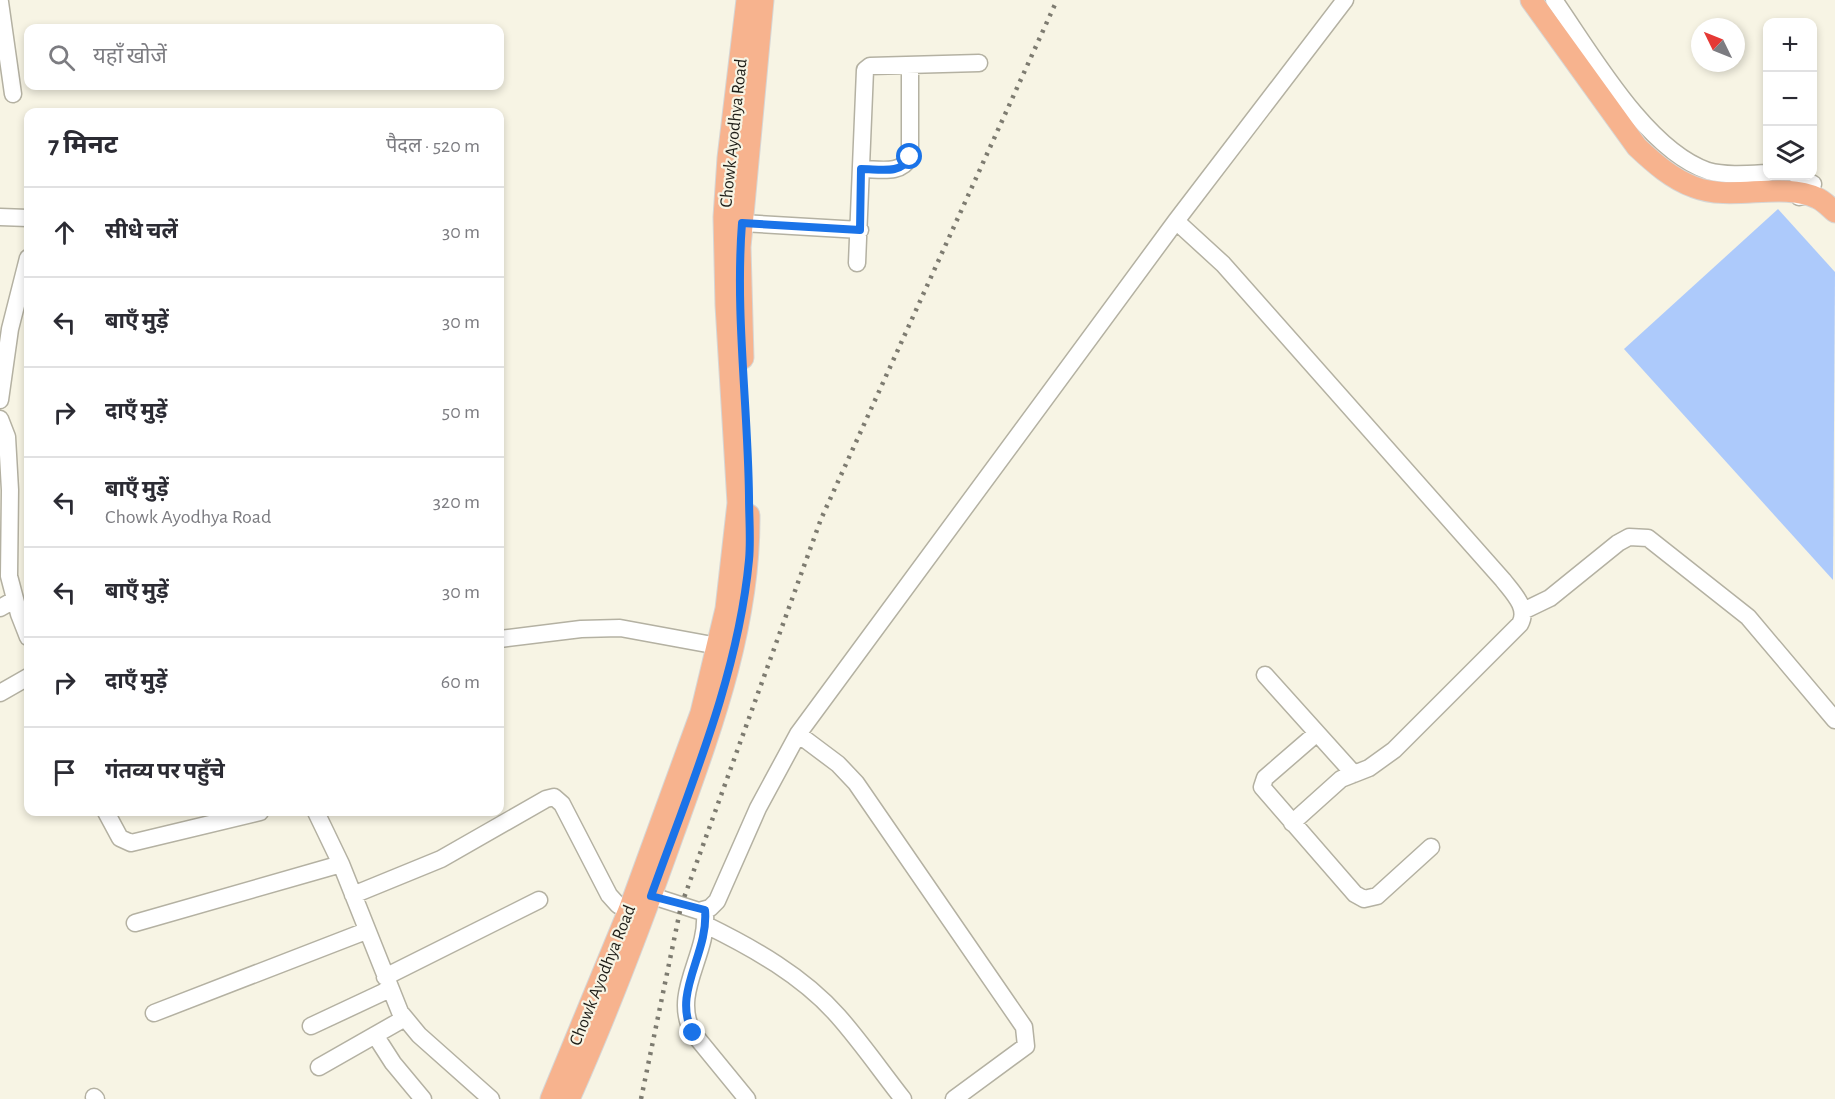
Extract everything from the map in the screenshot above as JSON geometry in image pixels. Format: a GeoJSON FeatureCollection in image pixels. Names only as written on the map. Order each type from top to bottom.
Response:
{"type":"FeatureCollection","features":[{"type":"Feature","properties":{"kind":"main road","name":"Chowk Ayodhya Road"},"geometry":{"type":"LineString","coordinates":[[568,1099],[644,893],[717,714],[738,630],[750,559],[749,466],[741,306],[742,223],[738,159],[747,0]]}},
{"type":"Feature","properties":{"kind":"main road","name":"Chowk Ayodhya Road"},"geometry":{"type":"LineString","coordinates":[[551,1099],[629,910],[644,893],[700,713],[718,646],[733,568],[738,503],[726,305],[724,217],[738,159],[762,0]]}},
{"type":"Feature","properties":{"kind":"main road"},"geometry":{"type":"LineString","coordinates":[[1531,0],[1637,147],[1654,163],[1695,188],[1716,192],[1804,186],[1835,212]]}},
{"type":"Feature","properties":{"kind":"main road"},"geometry":{"type":"LineString","coordinates":[[1545,0],[1646,141],[1682,170],[1716,182],[1804,186],[1828,190],[1835,197]]}},
{"type":"Feature","properties":{"kind":"street"},"geometry":{"type":"LineString","coordinates":[[747,1099],[693,1033],[687,1021],[685,997],[702,947],[705,918],[717,901],[758,808],[798,734],[1176,221],[1345,0]]}},
{"type":"Feature","properties":{"kind":"street"},"geometry":{"type":"LineString","coordinates":[[1522,0],[1625,143],[1655,175],[1686,193],[1724,201],[1804,186]]}},
{"type":"Feature","properties":{"kind":"street"},"geometry":{"type":"LineString","coordinates":[[1554,0],[1645,126],[1665,145],[1691,164],[1711,172],[1763,173]]}},
{"type":"Feature","properties":{"kind":"street"},"geometry":{"type":"LineString","coordinates":[[0,2],[14,94]]}},
{"type":"Feature","properties":{"kind":"street"},"geometry":{"type":"LineString","coordinates":[[857,263],[865,70],[870,66],[980,63]]}},
{"type":"Feature","properties":{"kind":"street"},"geometry":{"type":"LineString","coordinates":[[861,169],[898,170],[906,165],[910,157],[910,65]]}},
{"type":"Feature","properties":{"kind":"street"},"geometry":{"type":"LineString","coordinates":[[0,217],[24,218]]}},
{"type":"Feature","properties":{"kind":"street"},"geometry":{"type":"LineString","coordinates":[[1176,221],[1223,264],[1355,412],[1503,580],[1523,611],[1524,617],[1520,624],[1394,750],[1378,763],[1341,779],[1292,823]]}},
{"type":"Feature","properties":{"kind":"street"},"geometry":{"type":"LineString","coordinates":[[742,223],[860,230]]}},
{"type":"Feature","properties":{"kind":"street"},"geometry":{"type":"LineString","coordinates":[[0,400],[10,329],[24,274]]}},
{"type":"Feature","properties":{"kind":"street"},"geometry":{"type":"LineString","coordinates":[[1,424],[7,437],[10,490],[7,604],[24,631]]}},
{"type":"Feature","properties":{"kind":"street"},"geometry":{"type":"LineString","coordinates":[[1523,611],[1550,598],[1618,543],[1629,537],[1648,538],[1748,617],[1835,720]]}},
{"type":"Feature","properties":{"kind":"street"},"geometry":{"type":"LineString","coordinates":[[504,639],[581,629],[620,628],[718,646]]}},
{"type":"Feature","properties":{"kind":"street"},"geometry":{"type":"LineString","coordinates":[[1264,675],[1354,774]]}},
{"type":"Feature","properties":{"kind":"street"},"geometry":{"type":"LineString","coordinates":[[0,693],[24,679]]}},
{"type":"Feature","properties":{"kind":"street"},"geometry":{"type":"LineString","coordinates":[[1317,733],[1262,783],[1265,792],[1355,894],[1364,899],[1377,896],[1431,847]]}},
{"type":"Feature","properties":{"kind":"street"},"geometry":{"type":"LineString","coordinates":[[798,734],[838,764],[856,783],[1024,1027],[1026,1046],[954,1099]]}},
{"type":"Feature","properties":{"kind":"street"},"geometry":{"type":"LineString","coordinates":[[353,896],[441,859],[546,799],[554,797],[562,804],[609,896],[618,906],[629,910]]}},
{"type":"Feature","properties":{"kind":"street"},"geometry":{"type":"LineString","coordinates":[[108,816],[120,838],[131,843],[243,816]]}},
{"type":"Feature","properties":{"kind":"street"},"geometry":{"type":"LineString","coordinates":[[318,816],[341,864],[366,931],[405,1018],[419,1035],[491,1099]]}},
{"type":"Feature","properties":{"kind":"street"},"geometry":{"type":"LineString","coordinates":[[135,923],[341,864]]}},
{"type":"Feature","properties":{"kind":"street"},"geometry":{"type":"LineString","coordinates":[[644,893],[705,918],[800,981],[837,1015],[903,1099]]}},
{"type":"Feature","properties":{"kind":"street"},"geometry":{"type":"LineString","coordinates":[[311,1026],[538,900]]}},
{"type":"Feature","properties":{"kind":"street"},"geometry":{"type":"LineString","coordinates":[[154,1013],[366,931]]}},
{"type":"Feature","properties":{"kind":"street"},"geometry":{"type":"LineString","coordinates":[[319,1067],[405,1018]]}},
{"type":"Feature","properties":{"kind":"street"},"geometry":{"type":"LineString","coordinates":[[375,1035],[393,1063],[423,1099]]}},
{"type":"Feature","properties":{"kind":"water"},"geometry":{"type":"Polygon","coordinates":[[[1778,209],[1835,272],[1833,580],[1624,349],[1778,209]]]}},
{"type":"Feature","properties":{"kind":"railway"},"geometry":{"type":"LineString","coordinates":[[641,1099],[681,906],[821,519],[1057,0]]}},
{"type":"Feature","properties":{"kind":"route"},"geometry":{"type":"LineString","coordinates":[[693,1033],[684,1010],[685,997],[702,947],[706,925],[705,910],[699,911],[651,896],[717,714],[738,630],[750,559],[749,466],[740,247],[742,223],[860,230],[861,169],[898,170],[906,165],[910,157]]}}]}
